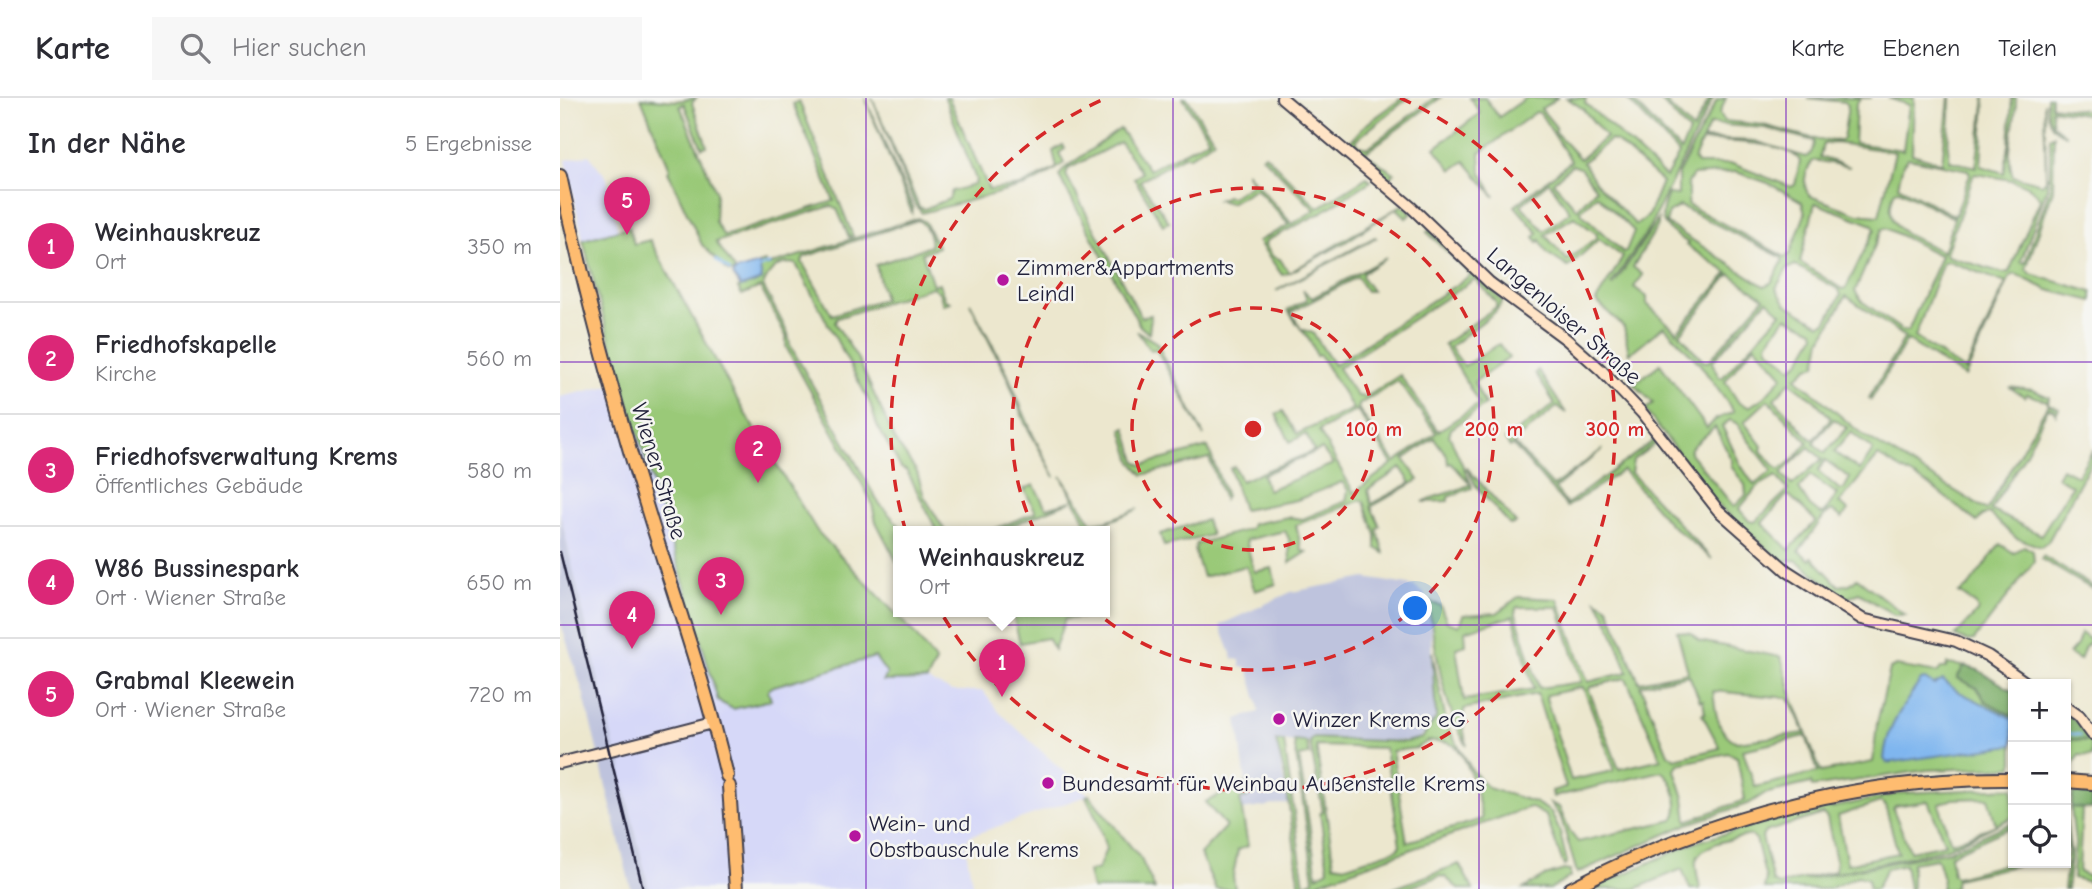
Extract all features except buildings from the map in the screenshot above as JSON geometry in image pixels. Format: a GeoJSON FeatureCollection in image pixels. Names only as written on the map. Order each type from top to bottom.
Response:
{"type":"FeatureCollection","features":[{"type":"Feature","properties":{"kind":"main road","name":"Wiener Straße"},"geometry":{"type":"LineString","coordinates":[[560,176],[599,344],[728,781],[736,889]]}},
{"type":"Feature","properties":{"kind":"main road"},"geometry":{"type":"LineString","coordinates":[[1570,889],[1704,829],[1814,798],[1923,782],[2008,779]]}},
{"type":"Feature","properties":{"kind":"main road"},"geometry":{"type":"LineString","coordinates":[[2071,781],[2092,783]]}},
{"type":"Feature","properties":{"kind":"street","name":"Langenloiser Straße"},"geometry":{"type":"LineString","coordinates":[[1282,98],[1411,207],[1490,283],[1566,339],[1601,370],[1642,413],[1718,510],[1787,571],[1862,619],[1956,641],[1988,656],[2021,679]]}},
{"type":"Feature","properties":{"kind":"street"},"geometry":{"type":"LineString","coordinates":[[2071,710],[2079,716],[2092,734]]}},
{"type":"Feature","properties":{"kind":"street"},"geometry":{"type":"LineString","coordinates":[[560,763],[713,723]]}},
{"type":"Feature","properties":{"kind":"shaded area"},"geometry":{"type":"Polygon","coordinates":[[[589,155],[607,178],[618,230],[583,240],[566,160],[589,155]]]}},
{"type":"Feature","properties":{"kind":"shaded area"},"geometry":{"type":"Polygon","coordinates":[[[621,383],[692,603],[718,701],[770,700],[768,690],[773,686],[875,657],[887,674],[883,680],[927,680],[951,691],[983,691],[998,711],[1089,795],[970,836],[965,844],[973,889],[649,889],[622,777],[622,759],[616,756],[560,513],[560,397],[621,383]]]}},
{"type":"Feature","properties":{"kind":"shaded area"},"geometry":{"type":"Polygon","coordinates":[[[560,513],[616,755],[622,759],[622,777],[649,889],[631,889],[583,692],[560,621],[560,513]]]}},
{"type":"Feature","properties":{"kind":"shaded area"},"geometry":{"type":"Polygon","coordinates":[[[1365,578],[1414,586],[1424,593],[1431,624],[1432,672],[1435,673],[1436,710],[1433,725],[1415,741],[1313,738],[1310,742],[1276,741],[1288,803],[1242,810],[1240,799],[1248,796],[1237,719],[1259,712],[1248,668],[1240,667],[1240,660],[1233,659],[1220,625],[1291,592],[1365,578]]]}},
{"type":"Feature","properties":{"kind":"green space"},"geometry":{"type":"Polygon","coordinates":[[[641,98],[676,101],[696,98],[692,103],[707,146],[702,148],[684,104],[680,106],[716,192],[715,222],[724,236],[834,201],[793,104],[799,101],[853,236],[849,237],[837,209],[831,206],[716,242],[736,271],[729,272],[702,245],[668,172],[670,169],[641,98]]]}},
{"type":"Feature","properties":{"kind":"green space"},"geometry":{"type":"Polygon","coordinates":[[[865,98],[913,208],[912,213],[865,98]]]}},
{"type":"Feature","properties":{"kind":"green space"},"geometry":{"type":"Polygon","coordinates":[[[872,98],[919,207],[924,209],[949,199],[952,191],[974,185],[976,180],[945,98],[949,98],[989,190],[1020,186],[1057,168],[1053,151],[1063,145],[1065,149],[1059,153],[1064,163],[1055,170],[1045,176],[1025,186],[922,213],[915,205],[872,98]]]}},
{"type":"Feature","properties":{"kind":"green space"},"geometry":{"type":"Polygon","coordinates":[[[1183,98],[1187,98],[1214,140],[1189,157],[1186,155],[1140,181],[1169,222],[1163,225],[1134,178],[1142,173],[1120,142],[1068,169],[1066,175],[1141,317],[1151,315],[1149,334],[1140,326],[1059,176],[1064,169],[1120,129],[1149,170],[1209,139],[1183,98]]]}},
{"type":"Feature","properties":{"kind":"green space"},"geometry":{"type":"Polygon","coordinates":[[[1402,98],[1408,98],[1356,140],[1358,145],[1367,148],[1434,98],[1440,98],[1365,153],[1394,173],[1389,179],[1348,144],[1364,126],[1402,98]]]}},
{"type":"Feature","properties":{"kind":"green space"},"geometry":{"type":"Polygon","coordinates":[[[1470,98],[1485,98],[1499,117],[1526,98],[1557,98],[1541,109],[1556,127],[1555,132],[1580,159],[1606,137],[1583,109],[1567,98],[1586,98],[1585,103],[1666,177],[1679,154],[1626,98],[1630,98],[1681,151],[1689,132],[1658,98],[1668,98],[1667,104],[1693,130],[1710,98],[1713,98],[1648,230],[1611,285],[1613,286],[1658,219],[1658,225],[1633,267],[1643,275],[1634,287],[1647,297],[1647,304],[1677,332],[1728,273],[1686,245],[1688,243],[1673,233],[1662,218],[1668,194],[1678,195],[1678,174],[1717,100],[1726,98],[1720,113],[1724,121],[1763,125],[1819,140],[1840,141],[1843,139],[1848,106],[1845,102],[1807,98],[1861,98],[1856,104],[1854,143],[1903,150],[1909,105],[1888,98],[1914,98],[1912,154],[1942,163],[1951,98],[1948,148],[1950,161],[1976,167],[1985,98],[1981,166],[2004,173],[2012,98],[2016,98],[2010,147],[2013,176],[2042,184],[2046,180],[2044,102],[2047,187],[2021,262],[2025,263],[2050,188],[2050,138],[2054,135],[2053,190],[2026,269],[2031,274],[2092,292],[2092,301],[2048,290],[2015,274],[2010,277],[1965,377],[1907,340],[1871,400],[1869,398],[1905,337],[1846,296],[1821,340],[1816,365],[1808,367],[1796,378],[1864,436],[1987,510],[2048,404],[2059,408],[2056,414],[2055,410],[2048,408],[2026,453],[1991,510],[2041,535],[2072,486],[2057,477],[2062,468],[2077,476],[2092,451],[2092,460],[2048,542],[2041,547],[2016,538],[1990,514],[1983,515],[1977,522],[1931,486],[1878,456],[1839,503],[1848,510],[1842,518],[1832,510],[1824,516],[1799,551],[1810,560],[1812,557],[1839,586],[1850,584],[1857,578],[1905,615],[1894,615],[1859,593],[1846,599],[1796,560],[1781,561],[1719,506],[1645,410],[1653,403],[1634,384],[1660,364],[1707,428],[1716,419],[1734,412],[1699,363],[1664,326],[1629,354],[1624,327],[1596,301],[1623,257],[1599,239],[1568,267],[1547,253],[1540,240],[1538,242],[1534,237],[1538,233],[1515,206],[1571,161],[1540,113],[1536,112],[1480,153],[1481,172],[1495,197],[1465,161],[1452,170],[1435,148],[1480,113],[1470,98]],[[1710,124],[1703,139],[1755,141],[1774,147],[1702,141],[1694,159],[1697,164],[1733,164],[1791,187],[1795,185],[1800,161],[1786,151],[1805,157],[1812,151],[1814,141],[1765,128],[1710,124]],[[1610,140],[1583,162],[1596,183],[1636,225],[1648,216],[1662,182],[1617,142],[1610,140]],[[1836,143],[1823,144],[1820,157],[1850,167],[1814,160],[1805,178],[1810,196],[1858,214],[1879,216],[1895,152],[1836,143]],[[1908,158],[1903,164],[1898,186],[1955,216],[1970,174],[1968,170],[1908,158]],[[1572,165],[1553,182],[1577,209],[1596,189],[1580,168],[1572,165]],[[1736,172],[1693,175],[1688,183],[1688,205],[1785,257],[1790,254],[1805,214],[1802,202],[1768,183],[1736,172]],[[1974,174],[1947,256],[2003,273],[2009,272],[2040,200],[2036,193],[2021,183],[1974,174]],[[1549,182],[1521,205],[1544,231],[1570,212],[1549,182]],[[1899,190],[1895,191],[1891,204],[1895,223],[1911,236],[1943,252],[1954,218],[1899,190]],[[1597,195],[1581,210],[1582,214],[1623,252],[1626,251],[1634,231],[1597,195]],[[1815,203],[1800,262],[1842,289],[1846,288],[1875,229],[1873,225],[1815,203]],[[1680,206],[1669,212],[1666,223],[1764,286],[1771,283],[1783,261],[1781,257],[1680,206]],[[1574,217],[1545,235],[1567,260],[1596,238],[1597,234],[1574,217]],[[1886,228],[1882,229],[1855,291],[1863,302],[1903,331],[1908,331],[1941,256],[1886,228]],[[1948,261],[1943,262],[1915,337],[1965,371],[2006,283],[1948,261]],[[1795,265],[1787,269],[1776,288],[1786,304],[1820,324],[1826,322],[1841,295],[1839,290],[1795,265]],[[1730,274],[1680,334],[1703,361],[1708,362],[1764,298],[1730,274]],[[1767,300],[1712,362],[1719,377],[1722,378],[1781,313],[1767,300]],[[1786,317],[1767,343],[1768,348],[1791,368],[1800,361],[1815,335],[1814,330],[1786,317]],[[1755,345],[1725,381],[1739,403],[1749,407],[1764,397],[1783,376],[1755,345]],[[1790,382],[1774,399],[1811,439],[1814,439],[1831,418],[1814,400],[1790,382]],[[1768,400],[1744,422],[1762,446],[1761,451],[1779,470],[1795,458],[1808,442],[1768,400]],[[1834,419],[1814,444],[1825,453],[1847,428],[1834,419]],[[1730,420],[1722,426],[1740,464],[1754,485],[1772,471],[1738,424],[1730,420]],[[1715,427],[1691,448],[1690,453],[1734,507],[1746,495],[1745,485],[1731,466],[1732,461],[1715,427]],[[1851,432],[1834,452],[1860,470],[1873,450],[1851,432]],[[1809,447],[1781,473],[1792,485],[1822,459],[1809,447]],[[1825,460],[1818,471],[1840,490],[1844,489],[1850,478],[1825,460]],[[1810,475],[1799,489],[1810,506],[1820,514],[1824,513],[1837,494],[1810,475]],[[1776,476],[1757,487],[1739,509],[1749,521],[1755,522],[1788,490],[1776,476]],[[1786,496],[1762,523],[1789,550],[1816,521],[1790,496],[1786,496]]]}},
{"type":"Feature","properties":{"kind":"green space"},"geometry":{"type":"Polygon","coordinates":[[[2047,98],[2051,98],[2051,106],[2092,111],[2092,115],[2051,109],[2053,125],[2066,135],[2052,125],[2048,116],[2047,98]]]}},
{"type":"Feature","properties":{"kind":"green space"},"geometry":{"type":"Polygon","coordinates":[[[1265,154],[1318,208],[1367,177],[1371,181],[1319,214],[1266,241],[1265,245],[1273,257],[1280,259],[1289,273],[1282,275],[1258,241],[1289,225],[1256,188],[1230,203],[1218,200],[1231,197],[1252,184],[1246,172],[1292,224],[1315,210],[1262,156],[1265,154]]]}},
{"type":"Feature","properties":{"kind":"green space"},"geometry":{"type":"Polygon","coordinates":[[[1402,205],[1412,213],[1406,218],[1397,208],[1402,205]]]}},
{"type":"Feature","properties":{"kind":"green space"},"geometry":{"type":"Polygon","coordinates":[[[1397,208],[1344,243],[1289,273],[1397,208]]]}},
{"type":"Feature","properties":{"kind":"green space"},"geometry":{"type":"Polygon","coordinates":[[[918,218],[925,222],[938,247],[922,253],[933,285],[939,283],[945,300],[950,302],[943,305],[939,292],[932,287],[837,318],[835,323],[859,361],[896,442],[917,472],[924,496],[942,526],[934,526],[907,471],[901,468],[877,425],[870,403],[796,264],[784,264],[775,268],[763,286],[788,333],[790,345],[878,502],[900,526],[893,526],[893,555],[876,522],[871,500],[786,347],[786,336],[760,287],[742,295],[738,288],[762,280],[759,264],[765,262],[766,266],[918,218]],[[918,220],[804,257],[802,262],[832,315],[884,299],[876,265],[930,246],[926,228],[918,220]]]}},
{"type":"Feature","properties":{"kind":"green space"},"geometry":{"type":"Polygon","coordinates":[[[629,227],[634,244],[650,240],[743,410],[817,531],[893,611],[893,617],[899,617],[912,631],[936,662],[927,680],[883,681],[887,674],[875,657],[774,686],[768,690],[771,700],[733,709],[718,701],[614,356],[583,240],[629,227]]]}},
{"type":"Feature","properties":{"kind":"green space"},"geometry":{"type":"Polygon","coordinates":[[[1430,230],[1503,301],[1495,312],[1450,347],[1464,366],[1499,344],[1509,358],[1474,382],[1485,405],[1451,429],[1449,435],[1471,484],[1451,463],[1448,464],[1447,456],[1434,438],[1404,459],[1419,480],[1371,507],[1380,526],[1377,529],[1384,553],[1376,548],[1376,535],[1361,500],[1296,525],[1302,551],[1307,552],[1290,563],[1289,539],[1285,531],[1246,540],[1254,572],[1272,568],[1276,584],[1255,591],[1246,566],[1203,577],[1195,553],[1196,544],[1250,529],[1252,524],[1288,517],[1303,519],[1346,501],[1348,490],[1342,482],[1297,500],[1243,510],[1230,468],[1234,466],[1241,481],[1314,451],[1306,434],[1290,442],[1276,414],[1283,411],[1297,434],[1353,409],[1320,355],[1316,356],[1301,329],[1313,333],[1334,365],[1471,275],[1427,232],[1430,230]],[[1475,279],[1338,368],[1357,396],[1366,397],[1400,375],[1438,431],[1479,404],[1444,344],[1496,307],[1496,302],[1475,279]],[[1398,381],[1360,404],[1358,408],[1395,462],[1436,433],[1398,381]],[[1357,410],[1319,431],[1354,493],[1392,464],[1357,410]],[[1322,449],[1262,475],[1268,490],[1333,464],[1322,449]],[[1401,468],[1368,490],[1371,504],[1411,483],[1401,468]]]}},
{"type":"Feature","properties":{"kind":"green space"},"geometry":{"type":"Polygon","coordinates":[[[1375,237],[1376,238],[1276,291],[1375,237]]]}},
{"type":"Feature","properties":{"kind":"green space"},"geometry":{"type":"Polygon","coordinates":[[[1386,258],[1363,273],[1362,277],[1372,291],[1366,291],[1357,277],[1291,312],[1300,328],[1288,310],[1307,300],[1303,290],[1312,298],[1386,258]]]}},
{"type":"Feature","properties":{"kind":"green space"},"geometry":{"type":"Polygon","coordinates":[[[970,303],[1005,368],[1033,435],[1055,477],[1025,423],[1007,377],[970,303]]]}},
{"type":"Feature","properties":{"kind":"green space"},"geometry":{"type":"Polygon","coordinates":[[[1137,331],[1157,343],[1204,436],[1156,349],[1150,350],[1137,331]]]}},
{"type":"Feature","properties":{"kind":"green space"},"geometry":{"type":"Polygon","coordinates":[[[1538,370],[1566,413],[1557,407],[1513,442],[1553,486],[1603,449],[1555,488],[1567,504],[1656,439],[1658,442],[1633,460],[1631,473],[1712,559],[1669,523],[1623,470],[1567,507],[1513,445],[1510,447],[1505,440],[1555,404],[1535,373],[1538,370]]]}},
{"type":"Feature","properties":{"kind":"green space"},"geometry":{"type":"Polygon","coordinates":[[[2009,387],[2033,390],[2049,397],[2048,404],[2047,401],[2027,394],[2025,397],[2009,387]]]}},
{"type":"Feature","properties":{"kind":"green space"},"geometry":{"type":"Polygon","coordinates":[[[1126,428],[1136,461],[1142,465],[1208,447],[1226,496],[1224,500],[1209,458],[1143,475],[1132,462],[1122,429],[1126,428]]]}},
{"type":"Feature","properties":{"kind":"green space"},"geometry":{"type":"Polygon","coordinates":[[[1466,467],[1516,523],[1510,525],[1476,486],[1466,467]]]}},
{"type":"Feature","properties":{"kind":"green space"},"geometry":{"type":"Polygon","coordinates":[[[1061,476],[1092,523],[1106,521],[1138,509],[1099,526],[1088,526],[1061,476]]]}},
{"type":"Feature","properties":{"kind":"green space"},"geometry":{"type":"Polygon","coordinates":[[[1471,484],[1472,488],[1448,497],[1448,501],[1423,502],[1434,497],[1471,484]]]}},
{"type":"Feature","properties":{"kind":"green space"},"geometry":{"type":"Polygon","coordinates":[[[1034,485],[1046,508],[1071,501],[1011,526],[1002,526],[1036,512],[1024,489],[1034,485]]]}},
{"type":"Feature","properties":{"kind":"green space"},"geometry":{"type":"Polygon","coordinates":[[[1206,520],[1211,535],[1164,546],[1160,534],[1206,520]]]}},
{"type":"Feature","properties":{"kind":"green space"},"geometry":{"type":"Polygon","coordinates":[[[2000,544],[2014,553],[2024,546],[2033,551],[2034,562],[1974,640],[1967,641],[1955,636],[1978,611],[1976,605],[1959,593],[1969,586],[2000,544]]]}},
{"type":"Feature","properties":{"kind":"green space"},"geometry":{"type":"Polygon","coordinates":[[[2043,556],[2092,586],[2092,589],[2041,559],[2043,556]]]}},
{"type":"Feature","properties":{"kind":"green space"},"geometry":{"type":"Polygon","coordinates":[[[1518,597],[1558,599],[1588,682],[1628,672],[1597,600],[1608,607],[1639,682],[1688,672],[1677,631],[1691,633],[1699,641],[1781,657],[1793,699],[1821,772],[1873,762],[1877,723],[1890,669],[1896,666],[1937,673],[1941,668],[1946,668],[1947,664],[1964,666],[1957,678],[1977,688],[1986,701],[2008,713],[2008,767],[1927,770],[1812,787],[1811,783],[1764,794],[1750,803],[1688,824],[1577,873],[1561,818],[1550,803],[1559,807],[1570,832],[1578,842],[1673,820],[1677,801],[1670,781],[1662,771],[1553,797],[1552,791],[1566,787],[1537,694],[1464,709],[1463,727],[1467,746],[1451,713],[1446,695],[1428,602],[1440,605],[1447,622],[1459,626],[1463,615],[1497,613],[1518,597]],[[1517,607],[1515,611],[1539,688],[1582,682],[1558,607],[1517,607]],[[1513,616],[1465,631],[1466,645],[1456,648],[1464,700],[1534,689],[1513,616]],[[1689,675],[1640,685],[1668,754],[1675,759],[1720,748],[1702,714],[1705,713],[1703,700],[1700,701],[1689,675]],[[1626,678],[1590,687],[1619,769],[1661,759],[1626,678]],[[1583,687],[1547,695],[1571,780],[1613,771],[1583,687]],[[1713,691],[1721,727],[1724,733],[1737,742],[1805,733],[1789,698],[1713,691]],[[1806,736],[1743,750],[1755,787],[1818,772],[1806,736]],[[1728,753],[1678,764],[1675,770],[1684,798],[1687,821],[1745,800],[1737,757],[1728,753]]]}},
{"type":"Feature","properties":{"kind":"green space"},"geometry":{"type":"Polygon","coordinates":[[[1014,617],[1088,617],[1065,619],[1054,650],[1047,638],[1020,643],[1014,617]]]}},
{"type":"Feature","properties":{"kind":"green space"},"geometry":{"type":"Polygon","coordinates":[[[2081,633],[2092,641],[2085,647],[2080,660],[2069,654],[2077,645],[2081,633]]]}},
{"type":"Feature","properties":{"kind":"green space"},"geometry":{"type":"Polygon","coordinates":[[[1432,652],[1447,726],[1472,770],[1488,788],[1534,802],[1551,812],[1560,832],[1567,863],[1564,866],[1546,816],[1530,807],[1300,889],[1285,776],[1276,741],[1284,741],[1304,885],[1314,879],[1294,741],[1307,742],[1309,755],[1299,757],[1317,876],[1328,870],[1320,813],[1323,812],[1310,742],[1313,738],[1405,742],[1422,738],[1436,718],[1432,652]],[[1428,741],[1417,748],[1392,751],[1407,842],[1482,819],[1473,780],[1460,752],[1449,743],[1428,741]],[[1316,746],[1334,864],[1347,866],[1398,849],[1400,845],[1385,748],[1316,746]]]}},
{"type":"Feature","properties":{"kind":"green space"},"geometry":{"type":"Polygon","coordinates":[[[1964,666],[1978,670],[2008,688],[2008,713],[1985,701],[1977,688],[1957,678],[1964,666]]]}},
{"type":"Feature","properties":{"kind":"green space"},"geometry":{"type":"Polygon","coordinates":[[[2071,717],[2075,720],[2091,741],[2071,739],[2071,717]]]}},
{"type":"Feature","properties":{"kind":"green space"},"geometry":{"type":"Polygon","coordinates":[[[2071,739],[2091,741],[2092,756],[2079,755],[2071,767],[2071,739]]]}},
{"type":"Feature","properties":{"kind":"green space"},"geometry":{"type":"Polygon","coordinates":[[[1246,783],[1248,797],[1240,799],[1248,846],[1238,850],[1233,876],[1235,889],[1216,889],[1200,854],[1226,826],[1205,802],[1246,783]]]}},
{"type":"Feature","properties":{"kind":"green space"},"geometry":{"type":"Polygon","coordinates":[[[2008,788],[2008,819],[1948,848],[1804,880],[1949,851],[2008,824],[2008,828],[1950,855],[1953,875],[1956,877],[2008,863],[2008,867],[1956,879],[1954,889],[1941,889],[1943,879],[1937,859],[1912,863],[1912,889],[1909,889],[1905,865],[1886,869],[1876,889],[1869,889],[1868,879],[1858,876],[1829,889],[1764,889],[1766,879],[1756,839],[1751,835],[1712,845],[1699,855],[1696,864],[1700,889],[1690,889],[1682,869],[1635,889],[1591,889],[1693,843],[1817,807],[1829,805],[1830,808],[1902,793],[2008,788]],[[1988,798],[1953,799],[1939,804],[1951,843],[1996,825],[1988,798]],[[1928,801],[1895,806],[1893,809],[1910,851],[1945,844],[1928,801]],[[1880,802],[1838,816],[1847,864],[1898,853],[1885,805],[1880,802]],[[1823,814],[1765,832],[1762,837],[1773,882],[1779,885],[1835,871],[1836,861],[1827,818],[1823,814]]]}},
{"type":"Feature","properties":{"kind":"green space"},"geometry":{"type":"Polygon","coordinates":[[[2073,793],[2092,795],[2092,809],[2071,807],[2073,793]]]}},
{"type":"Feature","properties":{"kind":"green space"},"geometry":{"type":"Polygon","coordinates":[[[1089,795],[1141,859],[1155,889],[1092,889],[1088,872],[1098,869],[1106,849],[1097,819],[1086,796],[1089,795]]]}},
{"type":"Feature","properties":{"kind":"green space"},"geometry":{"type":"Polygon","coordinates":[[[2071,807],[2082,808],[2079,872],[2092,878],[2092,883],[2073,878],[2075,843],[2071,807]]]}},
{"type":"Feature","properties":{"kind":"green space"},"geometry":{"type":"Polygon","coordinates":[[[1459,864],[1473,889],[1459,889],[1440,876],[1406,889],[1392,889],[1459,864]]]}},
{"type":"Feature","properties":{"kind":"green space"},"geometry":{"type":"Polygon","coordinates":[[[2066,868],[2070,868],[2067,889],[2064,889],[2066,868]]]}},
{"type":"Feature","properties":{"kind":"green space"},"geometry":{"type":"Polygon","coordinates":[[[1564,870],[1570,871],[1570,877],[1550,889],[1523,889],[1545,876],[1564,870]]]}},
{"type":"Feature","properties":{"kind":"water"},"geometry":{"type":"Polygon","coordinates":[[[759,264],[762,280],[741,287],[733,275],[735,271],[759,264]]]}},
{"type":"Feature","properties":{"kind":"water"},"geometry":{"type":"Polygon","coordinates":[[[1925,679],[1934,685],[1943,680],[1957,691],[2008,716],[2008,746],[1887,763],[1884,759],[1885,747],[1892,727],[1921,680],[1925,679]]]}},
{"type":"Feature","properties":{"kind":"waterway"},"geometry":{"type":"LineString","coordinates":[[716,260],[730,271]]}},
{"type":"Feature","properties":{"kind":"waterway"},"geometry":{"type":"LineString","coordinates":[[760,267],[770,264]]}},
{"type":"Feature","properties":{"kind":"waterway"},"geometry":{"type":"LineString","coordinates":[[2071,734],[2081,735]]}},
{"type":"Feature","properties":{"kind":"railway"},"geometry":{"type":"LineString","coordinates":[[560,552],[643,889]]}},
{"type":"Feature","properties":{"kind":"place","name":"Grabmal Kleewein"},"geometry":{"type":"Point","coordinates":[627,235]}},
{"type":"Feature","properties":{"kind":"place","name":"Zimmer&Appartments Leindl"},"geometry":{"type":"Point","coordinates":[1003,280]}},
{"type":"Feature","properties":{"kind":"place","name":"Friedhofskapelle"},"geometry":{"type":"Point","coordinates":[758,483]}},
{"type":"Feature","properties":{"kind":"place","name":"Friedhofsverwaltung Krems"},"geometry":{"type":"Point","coordinates":[721,615]}},
{"type":"Feature","properties":{"kind":"place","name":"W86 Bussinespark"},"geometry":{"type":"Point","coordinates":[632,649]}},
{"type":"Feature","properties":{"kind":"place","name":"Weinhauskreuz"},"geometry":{"type":"Point","coordinates":[1002,697]}},
{"type":"Feature","properties":{"kind":"place","name":"Winzer Krems eG"},"geometry":{"type":"Point","coordinates":[1279,719]}},
{"type":"Feature","properties":{"kind":"place","name":"Bundesamt für Weinbau Außenstelle Krems"},"geometry":{"type":"Point","coordinates":[1048,783]}},
{"type":"Feature","properties":{"kind":"place","name":"Wein- und Obstbauschule Krems"},"geometry":{"type":"Point","coordinates":[855,836]}}]}
